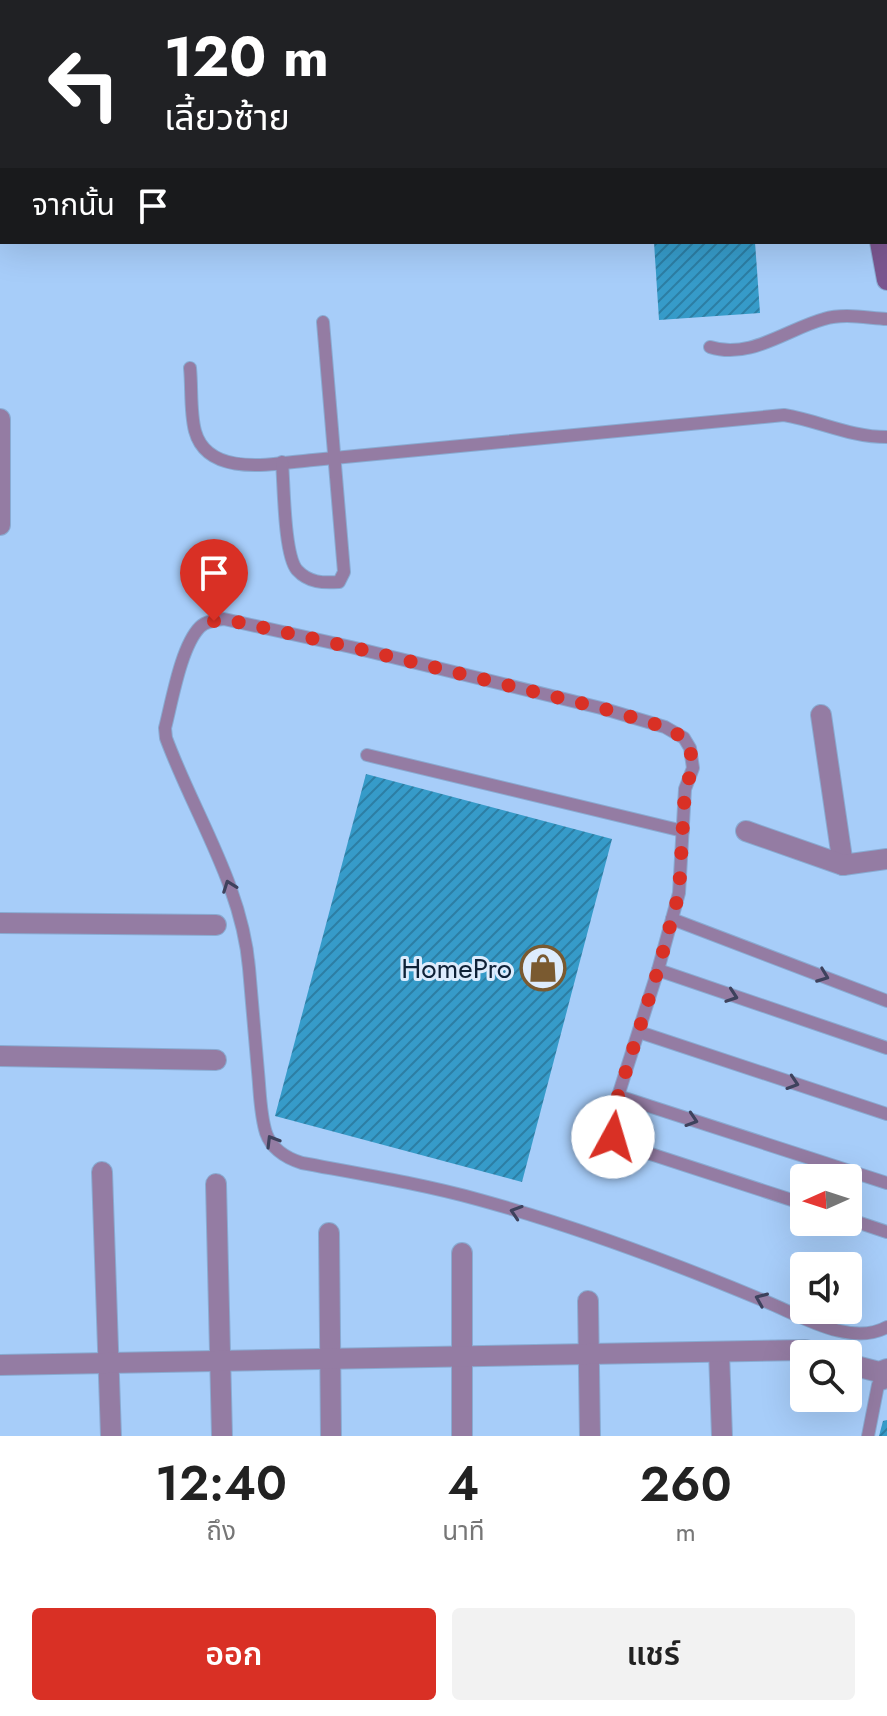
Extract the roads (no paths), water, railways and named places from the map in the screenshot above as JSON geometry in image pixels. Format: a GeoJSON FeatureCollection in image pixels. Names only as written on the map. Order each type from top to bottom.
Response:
{"type":"FeatureCollection","features":[{"type":"Feature","properties":{"kind":"main road"},"geometry":{"type":"LineString","coordinates":[[880,244],[887,280]]}},
{"type":"Feature","properties":{"kind":"street"},"geometry":{"type":"LineString","coordinates":[[0,419],[0,525]]}},
{"type":"Feature","properties":{"kind":"street"},"geometry":{"type":"LineString","coordinates":[[821,715],[843,865]]}},
{"type":"Feature","properties":{"kind":"street"},"geometry":{"type":"LineString","coordinates":[[746,831],[843,865],[887,859]]}},
{"type":"Feature","properties":{"kind":"street"},"geometry":{"type":"LineString","coordinates":[[0,923],[216,925]]}},
{"type":"Feature","properties":{"kind":"street"},"geometry":{"type":"LineString","coordinates":[[0,1056],[216,1060]]}},
{"type":"Feature","properties":{"kind":"street"},"geometry":{"type":"LineString","coordinates":[[102,1172],[111,1436]]}},
{"type":"Feature","properties":{"kind":"street"},"geometry":{"type":"LineString","coordinates":[[216,1184],[222,1436]]}},
{"type":"Feature","properties":{"kind":"street"},"geometry":{"type":"LineString","coordinates":[[329,1233],[331,1436]]}},
{"type":"Feature","properties":{"kind":"street"},"geometry":{"type":"LineString","coordinates":[[462,1253],[462,1436]]}},
{"type":"Feature","properties":{"kind":"street"},"geometry":{"type":"LineString","coordinates":[[588,1301],[590,1436]]}},
{"type":"Feature","properties":{"kind":"street"},"geometry":{"type":"LineString","coordinates":[[0,1365],[790,1350]]}},
{"type":"Feature","properties":{"kind":"street"},"geometry":{"type":"LineString","coordinates":[[719,1352],[722,1436]]}},
{"type":"Feature","properties":{"kind":"street"},"geometry":{"type":"LineString","coordinates":[[862,1368],[879,1372],[887,1369]]}},
{"type":"Feature","properties":{"kind":"lane"},"geometry":{"type":"LineString","coordinates":[[710,347],[722,351],[746,347],[777,339],[823,319],[851,316],[887,319]]}},
{"type":"Feature","properties":{"kind":"lane"},"geometry":{"type":"LineString","coordinates":[[282,462],[290,554],[295,568],[310,581],[339,582],[344,572],[323,322]]}},
{"type":"Feature","properties":{"kind":"lane"},"geometry":{"type":"LineString","coordinates":[[190,368],[194,427],[204,450],[218,459],[240,464],[334,458],[784,415],[839,432],[887,437]]}},
{"type":"Feature","properties":{"kind":"lane"},"geometry":{"type":"LineString","coordinates":[[790,1199],[617,1143],[612,1128],[618,1096],[679,893],[685,789],[693,768],[684,738],[665,727],[601,708],[366,650],[224,619],[199,628],[188,647],[165,728],[166,738],[214,843],[234,900],[248,955],[261,1104],[266,1134],[273,1147],[285,1158],[302,1163],[373,1176],[508,1209],[691,1270],[852,1334],[875,1334],[887,1327]]}},
{"type":"Feature","properties":{"kind":"lane"},"geometry":{"type":"LineString","coordinates":[[367,755],[683,831]]}},
{"type":"Feature","properties":{"kind":"lane"},"geometry":{"type":"LineString","coordinates":[[672,919],[887,1001]]}},
{"type":"Feature","properties":{"kind":"lane"},"geometry":{"type":"LineString","coordinates":[[658,970],[887,1048]]}},
{"type":"Feature","properties":{"kind":"lane"},"geometry":{"type":"LineString","coordinates":[[639,1032],[887,1114]]}},
{"type":"Feature","properties":{"kind":"lane"},"geometry":{"type":"LineString","coordinates":[[618,1096],[887,1183]]}},
{"type":"Feature","properties":{"kind":"lane"},"geometry":{"type":"LineString","coordinates":[[862,1224],[887,1232]]}},
{"type":"Feature","properties":{"kind":"lane"},"geometry":{"type":"LineString","coordinates":[[868,1436],[878,1385],[887,1382]]}},
{"type":"Feature","properties":{"kind":"place","name":"HomePro"},"geometry":{"type":"Point","coordinates":[543,968]}}]}
